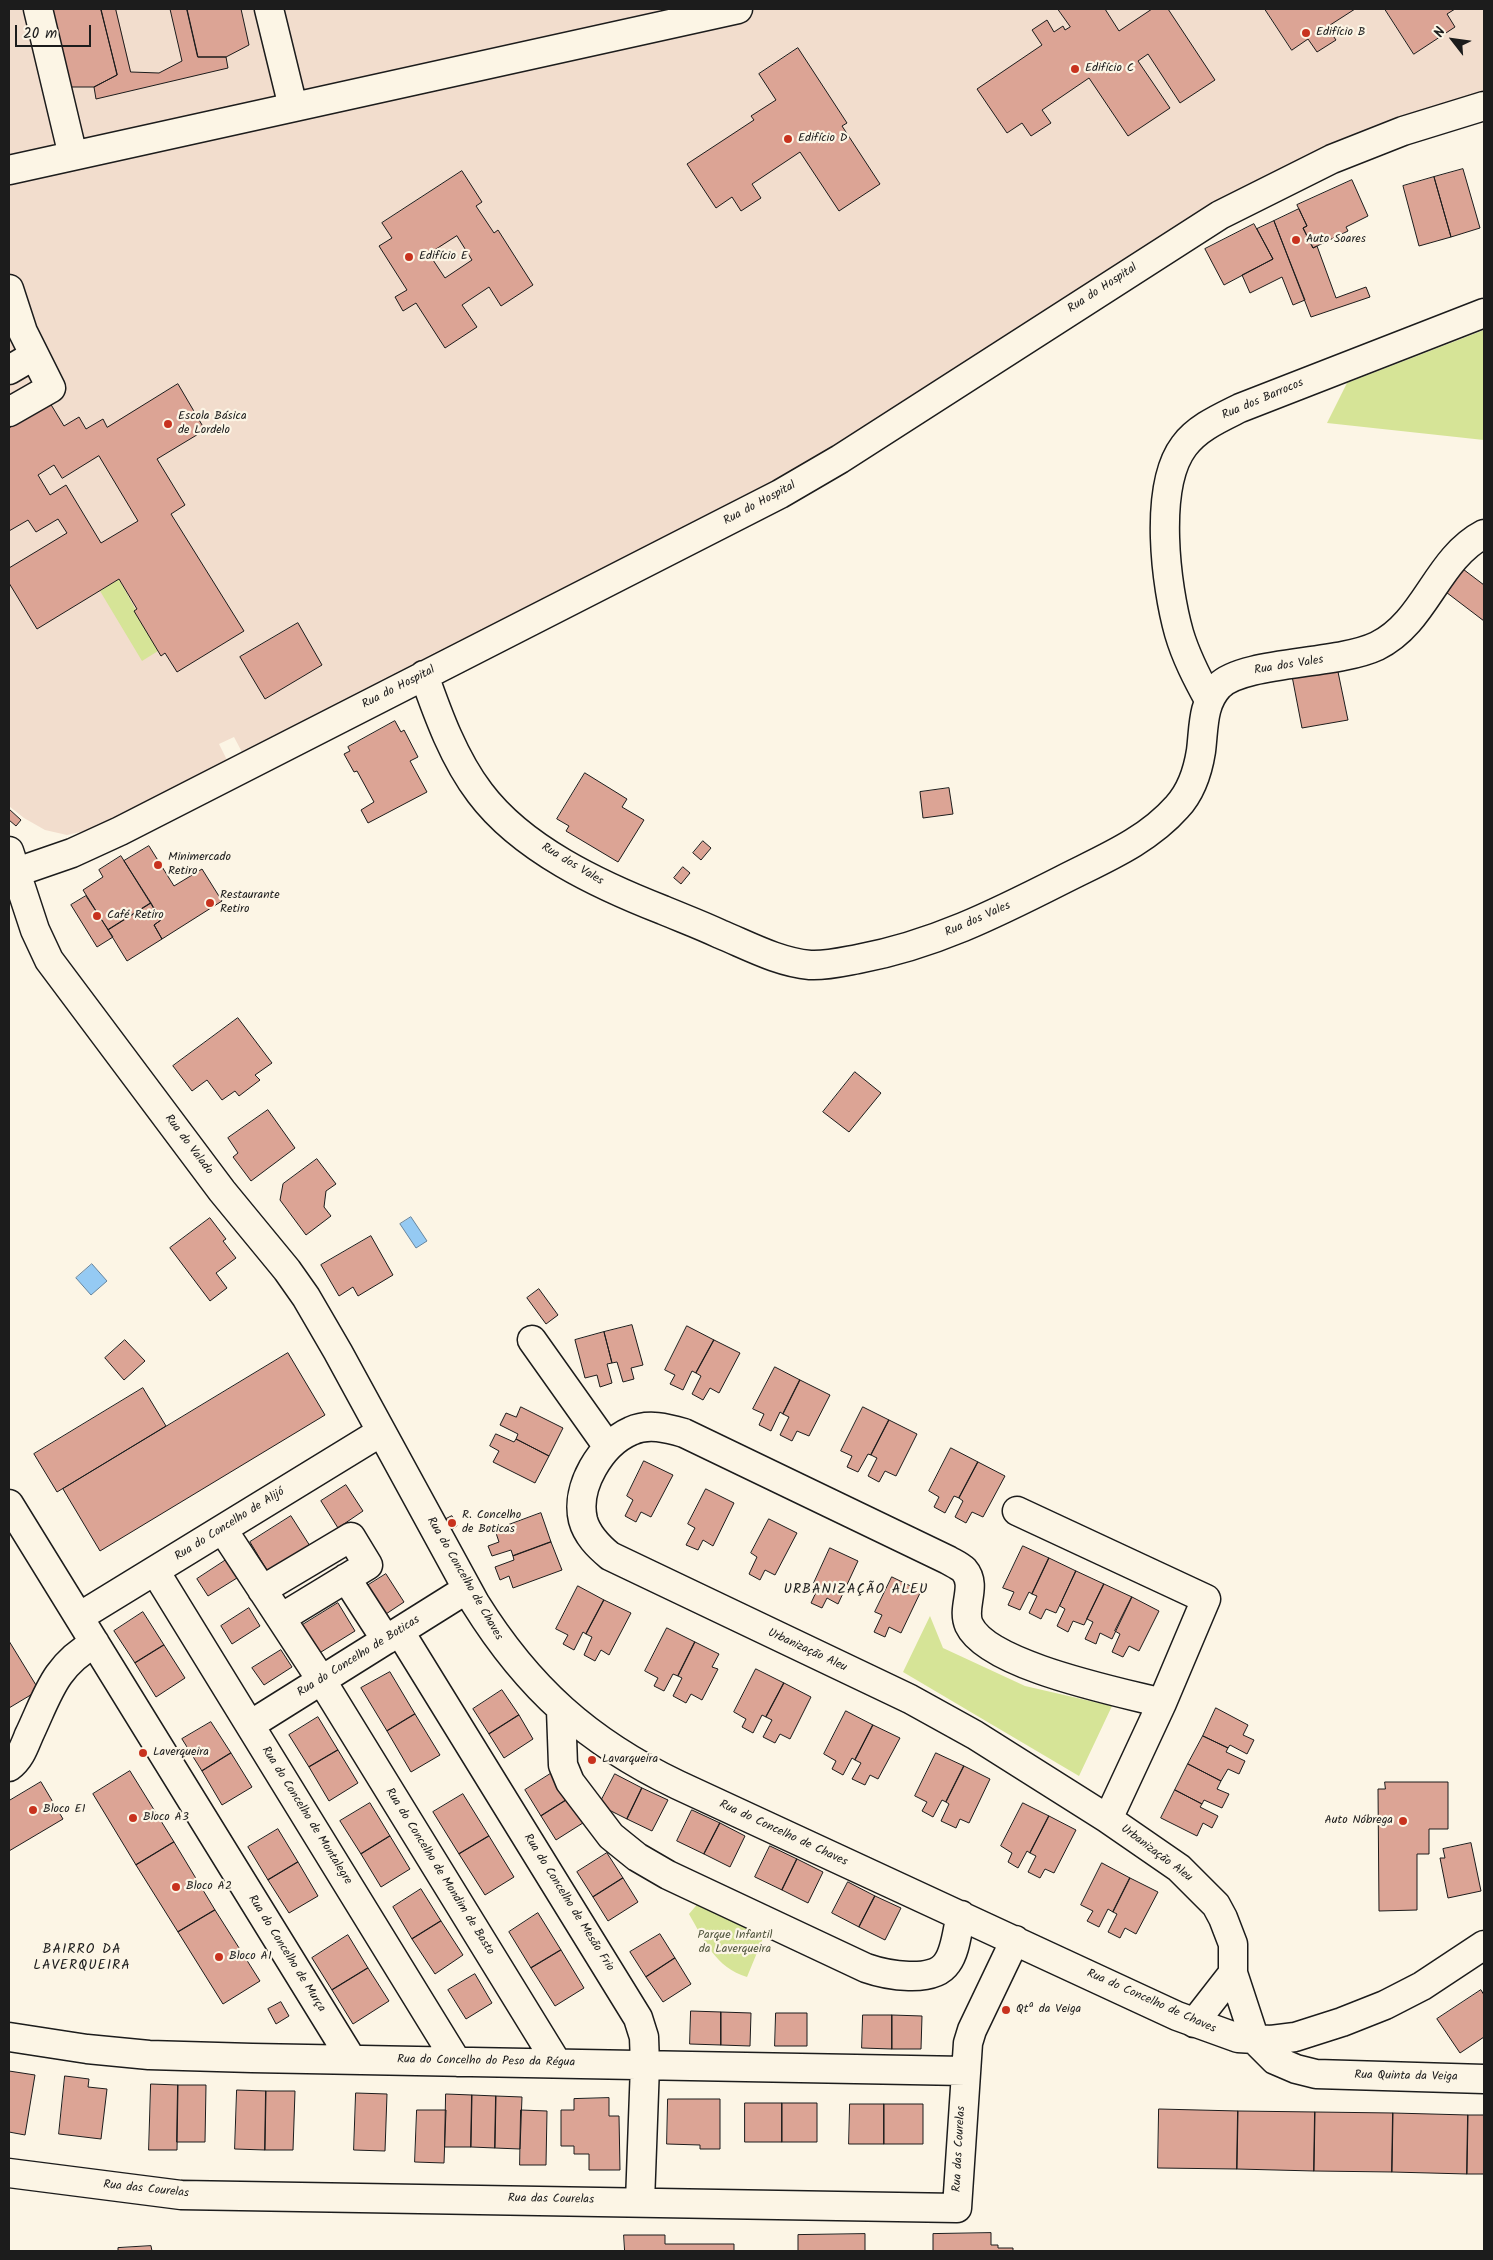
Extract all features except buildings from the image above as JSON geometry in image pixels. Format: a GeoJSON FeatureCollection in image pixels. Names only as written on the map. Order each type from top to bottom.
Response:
{"type":"FeatureCollection","features":[{"type":"Feature","properties":{"kind":"street"},"geometry":{"type":"LineString","coordinates":[[38,9],[73,156]]}},
{"type":"Feature","properties":{"kind":"street"},"geometry":{"type":"LineString","coordinates":[[269,9],[293,107]]}},
{"type":"Feature","properties":{"kind":"street"},"geometry":{"type":"LineString","coordinates":[[9,170],[738,9]]}},
{"type":"Feature","properties":{"kind":"street","name":"Rua do Hospital"},"geometry":{"type":"LineString","coordinates":[[14,877],[120,831],[800,483],[1220,215],[1340,156],[1403,131],[1484,106]]}},
{"type":"Feature","properties":{"kind":"street"},"geometry":{"type":"LineString","coordinates":[[9,289],[33,356],[51,388],[9,412]]}},
{"type":"Feature","properties":{"kind":"street","name":"Rua dos Barrocos"},"geometry":{"type":"LineString","coordinates":[[1209,700],[1191,665],[1178,632],[1167,565],[1166,538],[1170,472],[1184,446],[1208,425],[1240,408],[1484,313]]}},
{"type":"Feature","properties":{"kind":"street"},"geometry":{"type":"LineString","coordinates":[[9,370],[33,356]]}},
{"type":"Feature","properties":{"kind":"street","name":"Rua dos Vales"},"geometry":{"type":"LineString","coordinates":[[424,676],[435,707],[463,766],[478,791],[495,811],[519,831],[573,868],[612,889],[777,958],[816,966],[875,956],[930,941],[979,922],[1126,848],[1156,828],[1180,804],[1195,776],[1201,750],[1204,714],[1209,700],[1218,687],[1239,673],[1340,658],[1373,648],[1388,640],[1403,629],[1459,551],[1472,540],[1484,534]]}},
{"type":"Feature","properties":{"kind":"street","name":"Rua do Valado"},"geometry":{"type":"LineString","coordinates":[[14,877],[49,960],[222,1191],[297,1284],[322,1322],[381,1432]]}},
{"type":"Feature","properties":{"kind":"street"},"geometry":{"type":"LineString","coordinates":[[532,1340],[608,1447]]}},
{"type":"Feature","properties":{"kind":"street","name":"Urbanização Aleu"},"geometry":{"type":"LineString","coordinates":[[1162,1703],[1039,1670],[1005,1654],[979,1637],[970,1627],[967,1618],[970,1588],[964,1570],[948,1560],[706,1442],[678,1431],[659,1426],[632,1430],[608,1447],[590,1475],[583,1492],[581,1506],[583,1522],[590,1536],[610,1556],[910,1699],[975,1734],[1108,1819],[1179,1868],[1216,1905],[1223,1918],[1233,1944],[1233,1973],[1255,2040]]}},
{"type":"Feature","properties":{"kind":"street","name":"Rua do Concelho de Alijó"},"geometry":{"type":"LineString","coordinates":[[79,1618],[381,1432]]}},
{"type":"Feature","properties":{"kind":"street","name":"Rua do Concelho de Chaves"},"geometry":{"type":"LineString","coordinates":[[381,1432],[467,1589],[509,1654],[561,1710],[591,1735],[641,1767],[1194,2023],[1223,2034],[1255,2040],[1272,2040],[1295,2037],[1326,2028],[1372,2011],[1410,1993],[1484,1945]]}},
{"type":"Feature","properties":{"kind":"street","name":"Rua do Concelho de Murça"},"geometry":{"type":"LineString","coordinates":[[9,1504],[352,2060]]}},
{"type":"Feature","properties":{"kind":"street","name":"Urbanização Aleu"},"geometry":{"type":"LineString","coordinates":[[1017,1511],[1206,1599],[1162,1703],[1108,1819]]}},
{"type":"Feature","properties":{"kind":"street","name":"Rua do Concelho de Mondim de Basto"},"geometry":{"type":"LineString","coordinates":[[223,1530],[322,1681],[557,2063]]}},
{"type":"Feature","properties":{"kind":"street"},"geometry":{"type":"LineString","coordinates":[[262,1590],[351,1536],[368,1565],[281,1618]]}},
{"type":"Feature","properties":{"kind":"street","name":"Rua do Concelho de Montalegre"},"geometry":{"type":"LineString","coordinates":[[155,1571],[457,2062]]}},
{"type":"Feature","properties":{"kind":"street","name":"Rua do Concelho de Mesão Frio"},"geometry":{"type":"LineString","coordinates":[[346,1578],[393,1636],[635,2012],[642,2030],[645,2065],[640,2202]]}},
{"type":"Feature","properties":{"kind":"street","name":"Rua do Concelho de Boticas"},"geometry":{"type":"LineString","coordinates":[[250,1725],[467,1589]]}},
{"type":"Feature","properties":{"kind":"street"},"geometry":{"type":"LineString","coordinates":[[9,1767],[20,1755],[62,1668],[79,1653],[95,1643]]}},
{"type":"Feature","properties":{"kind":"street"},"geometry":{"type":"LineString","coordinates":[[561,1710],[563,1765],[570,1782],[611,1836],[637,1857],[668,1875],[866,1968],[888,1974],[919,1976],[935,1973],[943,1968],[951,1955],[961,1915]]}},
{"type":"Feature","properties":{"kind":"street"},"geometry":{"type":"LineString","coordinates":[[965,2071],[972,2030],[1015,1940]]}},
{"type":"Feature","properties":{"kind":"street"},"geometry":{"type":"LineString","coordinates":[[1194,2023],[1233,1973]]}},
{"type":"Feature","properties":{"kind":"street","name":"Rua do Concelho do Peso da Régua"},"geometry":{"type":"LineString","coordinates":[[9,2037],[86,2049],[150,2055],[965,2071]]}},
{"type":"Feature","properties":{"kind":"street"},"geometry":{"type":"LineString","coordinates":[[1295,2037],[1306,2058],[1329,2075]]}},
{"type":"Feature","properties":{"kind":"street","name":"Rua Quinta da Veiga"},"geometry":{"type":"LineString","coordinates":[[1255,2040],[1267,2054],[1285,2065],[1306,2072],[1329,2075],[1484,2079]]}},
{"type":"Feature","properties":{"kind":"street","name":"Rua das Courelas"},"geometry":{"type":"LineString","coordinates":[[9,2173],[181,2195],[957,2208],[965,2071]]}},
{"type":"Feature","properties":{"kind":"shaded area"},"geometry":{"type":"Polygon","coordinates":[[[9,9],[1484,9],[1484,95],[1361,133],[1255,182],[1184,223],[768,487],[243,754],[234,737],[219,744],[228,762],[97,828],[67,835],[45,830],[24,818],[9,806],[9,9]]]}},
{"type":"Feature","properties":{"kind":"green space"},"geometry":{"type":"Polygon","coordinates":[[[1484,330],[1484,440],[1327,423],[1347,383],[1484,330]]]}},
{"type":"Feature","properties":{"kind":"green space"},"geometry":{"type":"Polygon","coordinates":[[[119,579],[158,651],[142,661],[100,591],[119,579]]]}},
{"type":"Feature","properties":{"kind":"green space"},"geometry":{"type":"Polygon","coordinates":[[[930,1616],[943,1648],[1025,1686],[1112,1706],[1079,1776],[903,1672],[930,1616]]]}},
{"type":"Feature","properties":{"kind":"green space","name":"Parque Infantil da Laverqueira"},"geometry":{"type":"Polygon","coordinates":[[[700,1901],[766,1931],[747,1977],[727,1967],[706,1943],[689,1914],[700,1901]]]}},
{"type":"Feature","properties":{"kind":"water"},"geometry":{"type":"Polygon","coordinates":[[[411,1217],[427,1241],[416,1248],[400,1224],[411,1217]]]}},
{"type":"Feature","properties":{"kind":"water"},"geometry":{"type":"Polygon","coordinates":[[[92,1264],[107,1281],[91,1295],[76,1278],[92,1264]]]}},
{"type":"Feature","properties":{"kind":"place","name":"Edifício B"},"geometry":{"type":"Point","coordinates":[1306,33]}},
{"type":"Feature","properties":{"kind":"place","name":"Edifício C"},"geometry":{"type":"Point","coordinates":[1075,69]}},
{"type":"Feature","properties":{"kind":"place","name":"Edifício D"},"geometry":{"type":"Point","coordinates":[788,139]}},
{"type":"Feature","properties":{"kind":"place","name":"Auto Soares"},"geometry":{"type":"Point","coordinates":[1296,240]}},
{"type":"Feature","properties":{"kind":"place","name":"Edifício E"},"geometry":{"type":"Point","coordinates":[409,257]}},
{"type":"Feature","properties":{"kind":"place","name":"Escola Básica de Lordelo"},"geometry":{"type":"Point","coordinates":[168,424]}},
{"type":"Feature","properties":{"kind":"place","name":"Minimercado Retiro"},"geometry":{"type":"Point","coordinates":[158,865]}},
{"type":"Feature","properties":{"kind":"place","name":"Restaurante Retiro"},"geometry":{"type":"Point","coordinates":[210,903]}},
{"type":"Feature","properties":{"kind":"place","name":"Café Retiro"},"geometry":{"type":"Point","coordinates":[97,916]}},
{"type":"Feature","properties":{"kind":"place","name":"R. Concelho de Boticas"},"geometry":{"type":"Point","coordinates":[452,1523]}},
{"type":"Feature","properties":{"kind":"place","name":"Laverqueira"},"geometry":{"type":"Point","coordinates":[143,1753]}},
{"type":"Feature","properties":{"kind":"place","name":"Lavarqueira"},"geometry":{"type":"Point","coordinates":[592,1760]}},
{"type":"Feature","properties":{"kind":"place","name":"Bloco E1"},"geometry":{"type":"Point","coordinates":[33,1810]}},
{"type":"Feature","properties":{"kind":"place","name":"Bloco A3"},"geometry":{"type":"Point","coordinates":[133,1818]}},
{"type":"Feature","properties":{"kind":"place","name":"Auto Nóbrega"},"geometry":{"type":"Point","coordinates":[1403,1821]}},
{"type":"Feature","properties":{"kind":"place","name":"Bloco A2"},"geometry":{"type":"Point","coordinates":[176,1887]}},
{"type":"Feature","properties":{"kind":"place","name":"Bloco A1"},"geometry":{"type":"Point","coordinates":[219,1957]}},
{"type":"Feature","properties":{"kind":"place","name":"Qtª da Veiga"},"geometry":{"type":"Point","coordinates":[1006,2010]}},
{"type":"Feature","properties":{"kind":"district","name":"URBANIZAÇÃO ALEU"},"geometry":{"type":"Point","coordinates":[856,1591]}},
{"type":"Feature","properties":{"kind":"district","name":"BAIRRO DA LAVERQUEIRA"},"geometry":{"type":"Point","coordinates":[82,1959]}}]}
